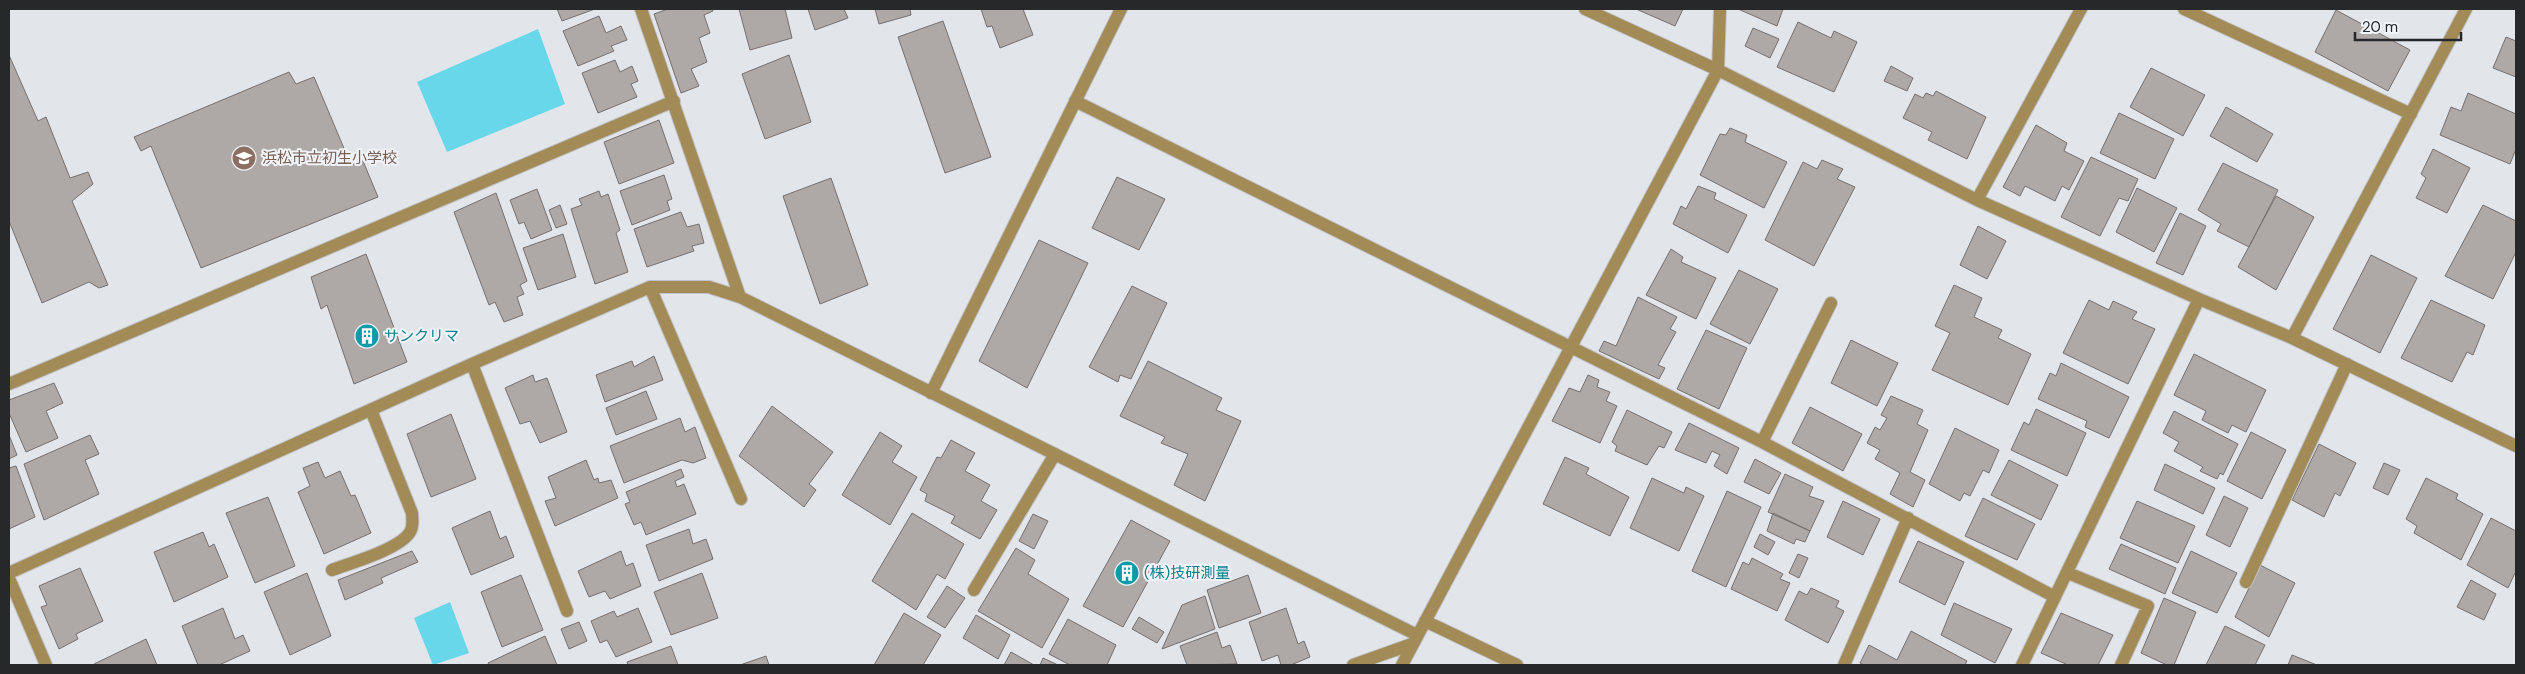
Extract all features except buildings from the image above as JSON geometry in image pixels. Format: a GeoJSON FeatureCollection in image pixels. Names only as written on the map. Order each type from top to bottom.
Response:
{"type":"FeatureCollection","features":[{"type":"Feature","properties":{"kind":"street"},"geometry":{"type":"LineString","coordinates":[[641,9],[740,297]]}},
{"type":"Feature","properties":{"kind":"street"},"geometry":{"type":"LineString","coordinates":[[931,393],[1121,9]]}},
{"type":"Feature","properties":{"kind":"street"},"geometry":{"type":"LineString","coordinates":[[1585,9],[1718,70],[1977,200],[2199,299],[2292,338],[2516,446]]}},
{"type":"Feature","properties":{"kind":"street"},"geometry":{"type":"LineString","coordinates":[[1402,665],[1718,70],[1720,9]]}},
{"type":"Feature","properties":{"kind":"street"},"geometry":{"type":"LineString","coordinates":[[1977,200],[2081,9]]}},
{"type":"Feature","properties":{"kind":"street"},"geometry":{"type":"LineString","coordinates":[[2184,9],[2410,114]]}},
{"type":"Feature","properties":{"kind":"street"},"geometry":{"type":"LineString","coordinates":[[2292,338],[2466,9]]}},
{"type":"Feature","properties":{"kind":"street"},"geometry":{"type":"LineString","coordinates":[[9,384],[674,101]]}},
{"type":"Feature","properties":{"kind":"street"},"geometry":{"type":"LineString","coordinates":[[1075,101],[1762,442],[2055,597]]}},
{"type":"Feature","properties":{"kind":"street"},"geometry":{"type":"LineString","coordinates":[[650,287],[741,499]]}},
{"type":"Feature","properties":{"kind":"street"},"geometry":{"type":"LineString","coordinates":[[9,572],[472,364],[650,287],[709,287],[740,297],[1055,454],[1415,640]]}},
{"type":"Feature","properties":{"kind":"street"},"geometry":{"type":"LineString","coordinates":[[2022,665],[2199,299]]}},
{"type":"Feature","properties":{"kind":"street"},"geometry":{"type":"LineString","coordinates":[[1762,442],[1830,303]]}},
{"type":"Feature","properties":{"kind":"street"},"geometry":{"type":"LineString","coordinates":[[472,364],[567,612]]}},
{"type":"Feature","properties":{"kind":"street"},"geometry":{"type":"LineString","coordinates":[[2246,582],[2347,364]]}},
{"type":"Feature","properties":{"kind":"street"},"geometry":{"type":"LineString","coordinates":[[332,570],[395,544],[411,531],[413,523],[412,512],[371,410]]}},
{"type":"Feature","properties":{"kind":"street"},"geometry":{"type":"LineString","coordinates":[[974,590],[1055,454]]}},
{"type":"Feature","properties":{"kind":"street"},"geometry":{"type":"LineString","coordinates":[[1844,665],[1908,518]]}},
{"type":"Feature","properties":{"kind":"street"},"geometry":{"type":"LineString","coordinates":[[2068,573],[2148,606],[2121,665]]}},
{"type":"Feature","properties":{"kind":"street"},"geometry":{"type":"LineString","coordinates":[[9,578],[46,665]]}},
{"type":"Feature","properties":{"kind":"street"},"geometry":{"type":"LineString","coordinates":[[1425,621],[1517,665]]}},
{"type":"Feature","properties":{"kind":"street"},"geometry":{"type":"LineString","coordinates":[[1353,665],[1415,640]]}},
{"type":"Feature","properties":{"kind":"water"},"geometry":{"type":"Polygon","coordinates":[[[538,29],[565,104],[447,152],[417,82],[538,29]]]}},
{"type":"Feature","properties":{"kind":"water"},"geometry":{"type":"Polygon","coordinates":[[[450,602],[469,653],[433,665],[414,618],[450,602]]]}},
{"type":"Feature","properties":{"kind":"place","name":"浜松市立初生小学校"},"geometry":{"type":"Point","coordinates":[244,158]}},
{"type":"Feature","properties":{"kind":"place","name":"サンクリマ"},"geometry":{"type":"Point","coordinates":[367,336]}},
{"type":"Feature","properties":{"kind":"place","name":"(株)技研測量"},"geometry":{"type":"Point","coordinates":[1127,573]}}]}
